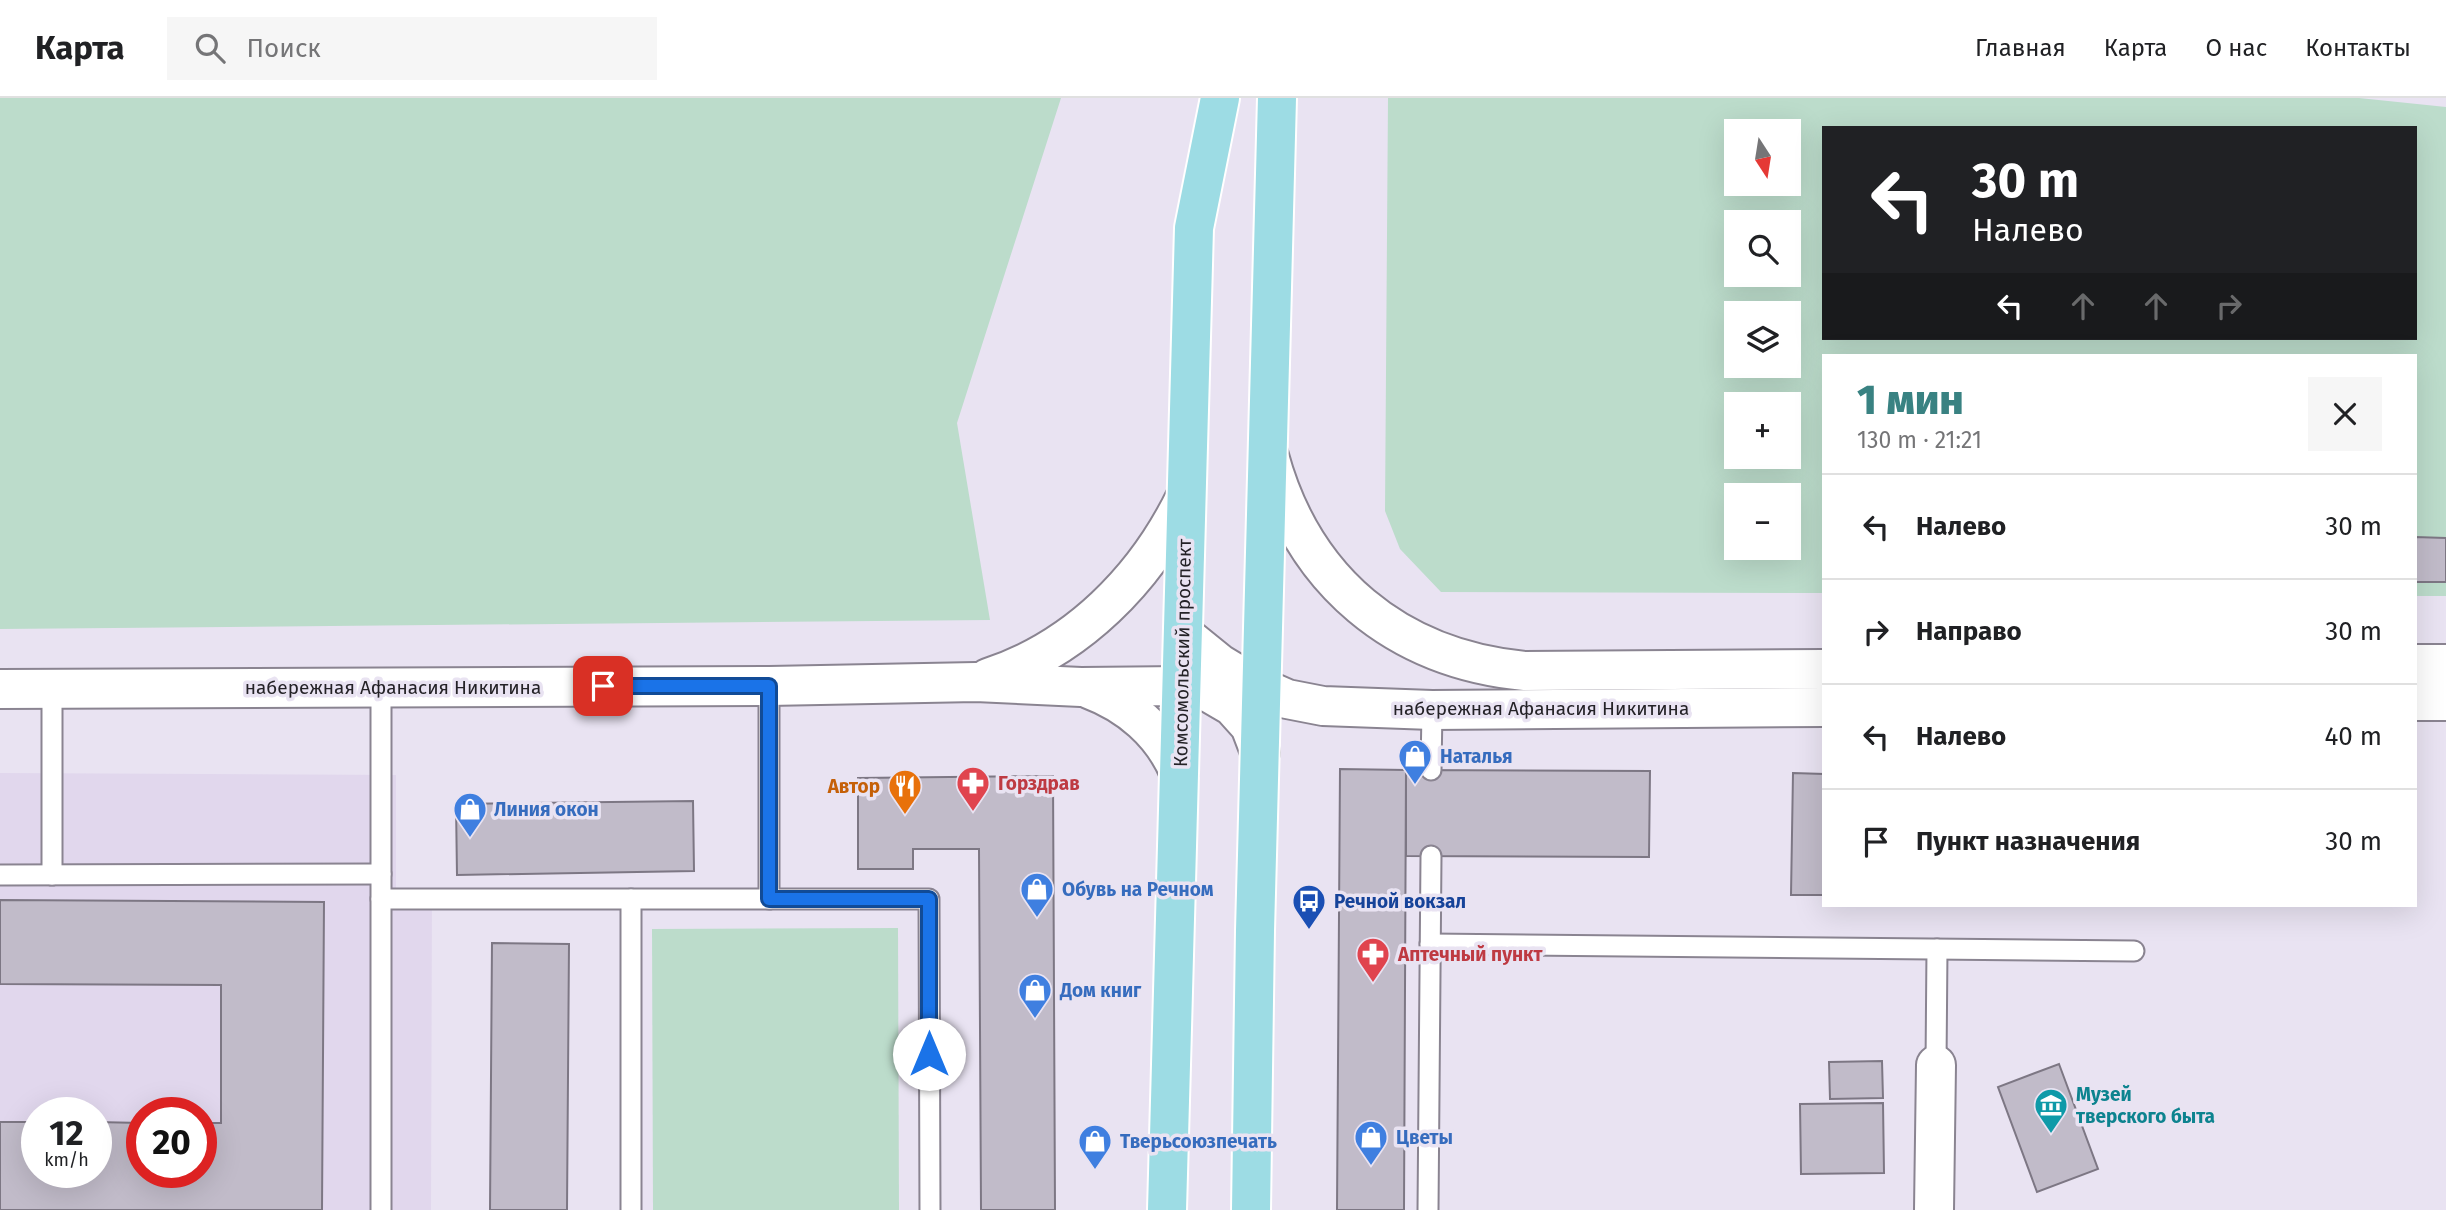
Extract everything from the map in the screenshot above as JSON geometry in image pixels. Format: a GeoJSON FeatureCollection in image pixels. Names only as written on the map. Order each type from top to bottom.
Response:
{"type":"FeatureCollection","features":[{"type":"Feature","properties":{"kind":"main road","name":"Комсомольский проспект"},"geometry":{"type":"LineString","coordinates":[[1167,1210],[1194,228],[1220,98]]}},
{"type":"Feature","properties":{"kind":"main road"},"geometry":{"type":"LineString","coordinates":[[1251,1210],[1277,98]]}},
{"type":"Feature","properties":{"kind":"street","name":"набережная Афанасия Никитина"},"geometry":{"type":"LineString","coordinates":[[1268,454],[1282,499],[1304,541],[1332,579],[1387,626],[1430,649],[1477,664],[1525,671],[1822,669]]}},
{"type":"Feature","properties":{"kind":"street"},"geometry":{"type":"LineString","coordinates":[[976,682],[1013,668],[1048,650],[1102,610],[1147,562],[1186,496]]}},
{"type":"Feature","properties":{"kind":"street","name":"набережная Афанасия Никитина"},"geometry":{"type":"LineString","coordinates":[[1183,634],[1220,664],[1262,687],[1287,699],[1324,706],[1432,710],[1822,707]]}},
{"type":"Feature","properties":{"kind":"street"},"geometry":{"type":"LineString","coordinates":[[2417,664],[2446,664]]}},
{"type":"Feature","properties":{"kind":"street","name":"набережная Афанасия Никитина"},"geometry":{"type":"LineString","coordinates":[[0,689],[769,686],[976,682],[1080,687]]}},
{"type":"Feature","properties":{"kind":"street"},"geometry":{"type":"LineString","coordinates":[[1080,687],[1182,686],[1208,692],[1232,706],[1250,726],[1260,752]]}},
{"type":"Feature","properties":{"kind":"street"},"geometry":{"type":"LineString","coordinates":[[1080,687],[1114,700],[1135,714],[1161,740],[1179,772]]}},
{"type":"Feature","properties":{"kind":"street"},"geometry":{"type":"LineString","coordinates":[[2417,701],[2446,701]]}},
{"type":"Feature","properties":{"kind":"street"},"geometry":{"type":"LineString","coordinates":[[1934,1210],[1936,1065]]}},
{"type":"Feature","properties":{"kind":"lane"},"geometry":{"type":"LineString","coordinates":[[769,686],[769,899]]}},
{"type":"Feature","properties":{"kind":"lane"},"geometry":{"type":"LineString","coordinates":[[381,687],[381,1210]]}},
{"type":"Feature","properties":{"kind":"lane"},"geometry":{"type":"LineString","coordinates":[[52,689],[52,875]]}},
{"type":"Feature","properties":{"kind":"lane"},"geometry":{"type":"LineString","coordinates":[[1431,770],[1432,710]]}},
{"type":"Feature","properties":{"kind":"lane"},"geometry":{"type":"LineString","coordinates":[[1428,1210],[1431,856]]}},
{"type":"Feature","properties":{"kind":"lane"},"geometry":{"type":"LineString","coordinates":[[0,875],[381,874]]}},
{"type":"Feature","properties":{"kind":"lane"},"geometry":{"type":"LineString","coordinates":[[381,899],[929,899],[930,1210]]}},
{"type":"Feature","properties":{"kind":"lane"},"geometry":{"type":"LineString","coordinates":[[631,899],[631,1210]]}},
{"type":"Feature","properties":{"kind":"lane"},"geometry":{"type":"LineString","coordinates":[[1430,944],[2134,950]]}},
{"type":"Feature","properties":{"kind":"lane"},"geometry":{"type":"LineString","coordinates":[[1936,1065],[1937,949]]}},
{"type":"Feature","properties":{"kind":"shaded area"},"geometry":{"type":"Polygon","coordinates":[[[0,773],[396,775],[396,892],[432,892],[431,1210],[0,1210],[0,773]]]}},
{"type":"Feature","properties":{"kind":"green space"},"geometry":{"type":"Polygon","coordinates":[[[0,98],[1061,98],[957,423],[990,620],[0,629],[0,98]]]}},
{"type":"Feature","properties":{"kind":"green space"},"geometry":{"type":"Polygon","coordinates":[[[1388,98],[2359,98],[2446,107],[2446,596],[2417,596],[2417,354],[1822,354],[1822,593],[1441,592],[1400,549],[1385,511],[1388,98]]]}},
{"type":"Feature","properties":{"kind":"green space"},"geometry":{"type":"Polygon","coordinates":[[[898,928],[899,1210],[653,1210],[652,929],[898,928]]]}},
{"type":"Feature","properties":{"kind":"building"},"geometry":{"type":"Polygon","coordinates":[[[2417,537],[2446,538],[2446,582],[2417,582],[2417,537]]]}},
{"type":"Feature","properties":{"kind":"building"},"geometry":{"type":"Polygon","coordinates":[[[1340,769],[1406,770],[1404,1210],[1337,1210],[1340,769]]]}},
{"type":"Feature","properties":{"kind":"building"},"geometry":{"type":"Polygon","coordinates":[[[1406,770],[1650,771],[1649,857],[1406,856],[1406,770]]]}},
{"type":"Feature","properties":{"kind":"building"},"geometry":{"type":"Polygon","coordinates":[[[1793,773],[1822,774],[1822,895],[1791,895],[1793,773]]]}},
{"type":"Feature","properties":{"kind":"building"},"geometry":{"type":"Polygon","coordinates":[[[1053,776],[1055,1210],[981,1210],[979,849],[913,849],[913,869],[858,869],[858,778],[1053,776]]]}},
{"type":"Feature","properties":{"kind":"building"},"geometry":{"type":"Polygon","coordinates":[[[693,801],[694,871],[457,875],[456,804],[693,801]]]}},
{"type":"Feature","properties":{"kind":"building"},"geometry":{"type":"Polygon","coordinates":[[[0,900],[324,902],[322,1210],[0,1210],[0,1122],[21,1122],[21,1188],[112,1188],[112,1122],[126,1123],[126,1188],[217,1188],[217,1123],[221,1123],[221,985],[0,984],[0,900]]]}},
{"type":"Feature","properties":{"kind":"building"},"geometry":{"type":"Polygon","coordinates":[[[492,943],[569,944],[567,1210],[490,1210],[492,943]]]}},
{"type":"Feature","properties":{"kind":"building"},"geometry":{"type":"Polygon","coordinates":[[[1882,1061],[1883,1098],[1830,1099],[1829,1062],[1882,1061]]]}},
{"type":"Feature","properties":{"kind":"building","name":"Музей тверского быта"},"geometry":{"type":"Polygon","coordinates":[[[2059,1064],[2098,1169],[2037,1192],[1998,1087],[2059,1064]]]}},
{"type":"Feature","properties":{"kind":"building"},"geometry":{"type":"Polygon","coordinates":[[[1883,1103],[1884,1173],[1801,1174],[1800,1104],[1883,1103]]]}},
{"type":"Feature","properties":{"kind":"place","name":"Наталья"},"geometry":{"type":"Point","coordinates":[1415,786]}},
{"type":"Feature","properties":{"kind":"place","name":"Горздрав"},"geometry":{"type":"Point","coordinates":[973,813]}},
{"type":"Feature","properties":{"kind":"place","name":"Автор"},"geometry":{"type":"Point","coordinates":[905,816]}},
{"type":"Feature","properties":{"kind":"place","name":"Линия окон"},"geometry":{"type":"Point","coordinates":[470,839]}},
{"type":"Feature","properties":{"kind":"place","name":"Обувь на Речном"},"geometry":{"type":"Point","coordinates":[1037,919]}},
{"type":"Feature","properties":{"kind":"place","name":"Речной вокзал"},"geometry":{"type":"Point","coordinates":[1309,931]}},
{"type":"Feature","properties":{"kind":"place","name":"Аптечный пункт"},"geometry":{"type":"Point","coordinates":[1373,984]}},
{"type":"Feature","properties":{"kind":"place","name":"Дом книг"},"geometry":{"type":"Point","coordinates":[1035,1020]}},
{"type":"Feature","properties":{"kind":"place","name":"Музей тверского быта"},"geometry":{"type":"Point","coordinates":[2051,1135]}},
{"type":"Feature","properties":{"kind":"place","name":"Цветы"},"geometry":{"type":"Point","coordinates":[1371,1167]}},
{"type":"Feature","properties":{"kind":"place","name":"Тверьсоюзпечать"},"geometry":{"type":"Point","coordinates":[1095,1171]}},
{"type":"Feature","properties":{"kind":"route"},"geometry":{"type":"LineString","coordinates":[[603,686],[769,686],[769,899],[929,899],[929,1054]]}}]}
